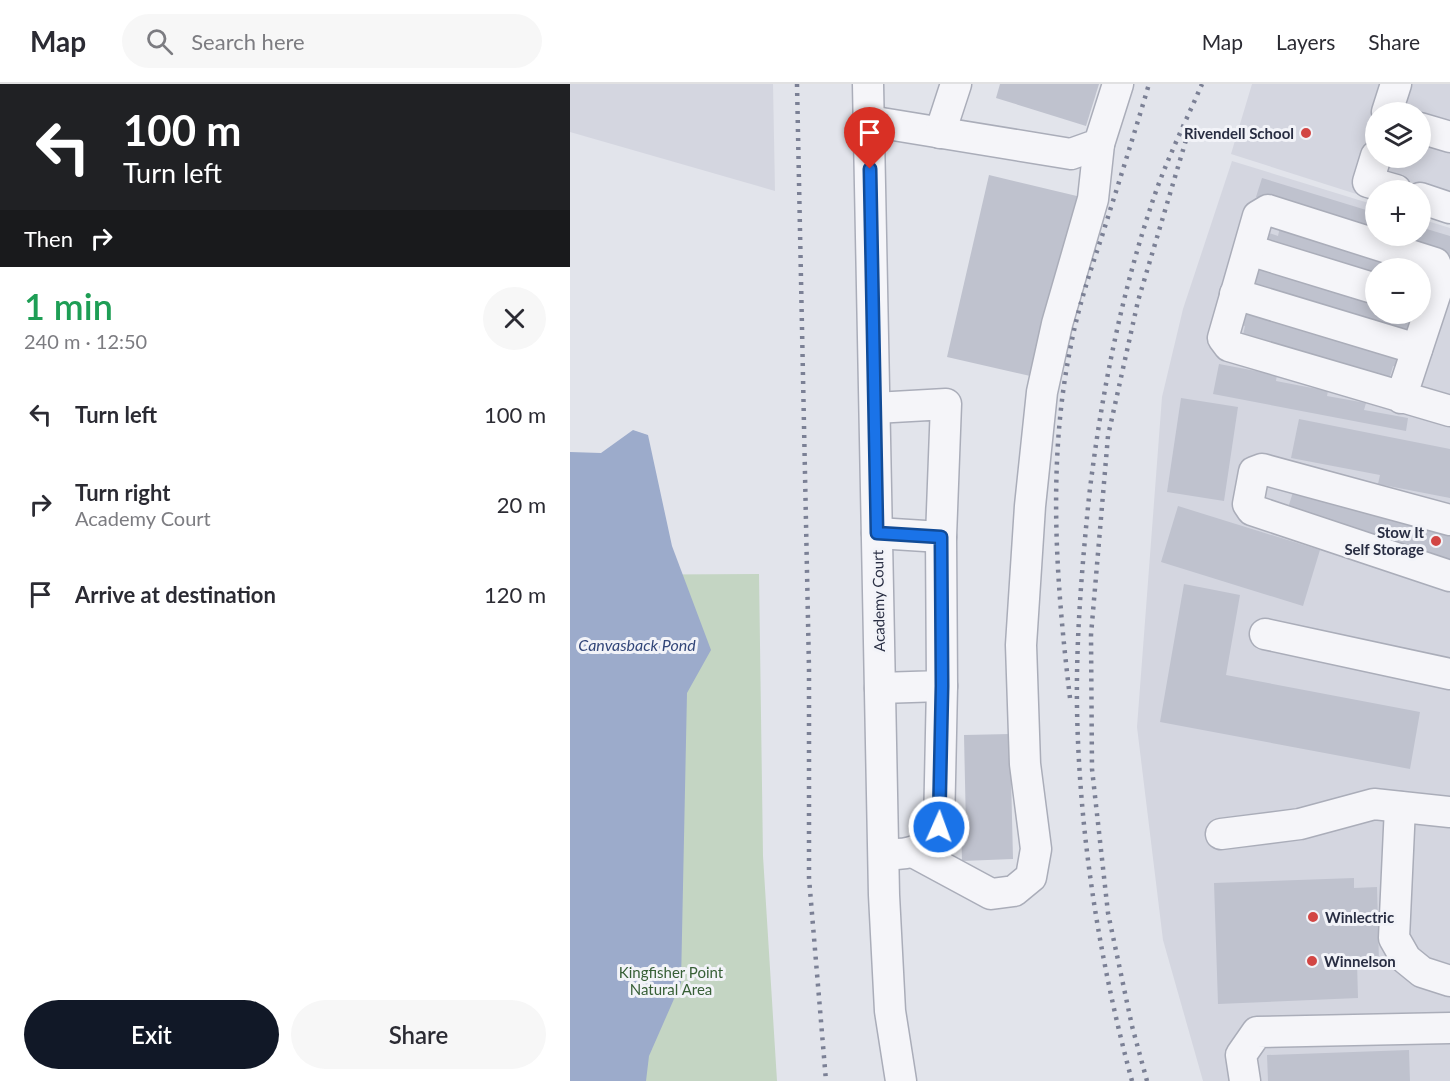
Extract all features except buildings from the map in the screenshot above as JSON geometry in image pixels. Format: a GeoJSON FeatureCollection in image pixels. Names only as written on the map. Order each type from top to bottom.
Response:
{"type":"FeatureCollection","features":[{"type":"Feature","properties":{"kind":"street","name":"Academy Court"},"geometry":{"type":"LineString","coordinates":[[868,84],[884,855],[890,1011],[901,1081]]}},
{"type":"Feature","properties":{"kind":"street"},"geometry":{"type":"LineString","coordinates":[[940,133],[956,84]]}},
{"type":"Feature","properties":{"kind":"street"},"geometry":{"type":"LineString","coordinates":[[884,855],[915,853],[991,894],[1014,891],[1031,878],[1036,849],[1024,764],[1021,645],[1030,506],[1042,392],[1057,324],[1093,199],[1099,144],[1118,84]]}},
{"type":"Feature","properties":{"kind":"street"},"geometry":{"type":"LineString","coordinates":[[1391,102],[1396,84]]}},
{"type":"Feature","properties":{"kind":"street"},"geometry":{"type":"LineString","coordinates":[[869,121],[1071,154],[1099,144]]}},
{"type":"Feature","properties":{"kind":"street"},"geometry":{"type":"LineString","coordinates":[[1431,131],[1450,137]]}},
{"type":"Feature","properties":{"kind":"street"},"geometry":{"type":"LineString","coordinates":[[1431,202],[1450,208]]}},
{"type":"Feature","properties":{"kind":"street"},"geometry":{"type":"LineString","coordinates":[[1420,258],[1268,210],[1258,216],[1223,338],[1229,346],[1450,411]]}},
{"type":"Feature","properties":{"kind":"street"},"geometry":{"type":"LineString","coordinates":[[1249,250],[1365,286]]}},
{"type":"Feature","properties":{"kind":"street"},"geometry":{"type":"LineString","coordinates":[[1431,261],[1436,263],[1441,277],[1431,296]]}},
{"type":"Feature","properties":{"kind":"street"},"geometry":{"type":"LineString","coordinates":[[1235,294],[1417,349]]}},
{"type":"Feature","properties":{"kind":"street"},"geometry":{"type":"LineString","coordinates":[[1401,398],[1417,349],[1422,324]]}},
{"type":"Feature","properties":{"kind":"street"},"geometry":{"type":"LineString","coordinates":[[875,408],[946,404],[941,537],[942,686],[939,827],[932,839],[915,853]]}},
{"type":"Feature","properties":{"kind":"street"},"geometry":{"type":"LineString","coordinates":[[1450,520],[1262,469],[1254,472],[1248,504],[1252,510],[1450,576]]}},
{"type":"Feature","properties":{"kind":"street"},"geometry":{"type":"LineString","coordinates":[[877,533],[941,537]]}},
{"type":"Feature","properties":{"kind":"street"},"geometry":{"type":"LineString","coordinates":[[1265,634],[1450,674]]}},
{"type":"Feature","properties":{"kind":"street"},"geometry":{"type":"LineString","coordinates":[[880,688],[942,686]]}},
{"type":"Feature","properties":{"kind":"street"},"geometry":{"type":"LineString","coordinates":[[1221,834],[1300,824],[1374,804],[1450,812]]}},
{"type":"Feature","properties":{"kind":"street"},"geometry":{"type":"LineString","coordinates":[[1400,807],[1394,938],[1406,958],[1422,972],[1450,981]]}},
{"type":"Feature","properties":{"kind":"street"},"geometry":{"type":"LineString","coordinates":[[1245,1081],[1241,1055],[1257,1032],[1450,1028]]}},
{"type":"Feature","properties":{"kind":"shaded area"},"geometry":{"type":"Polygon","coordinates":[[[570,84],[773,84],[775,191],[570,132],[570,84]]]}},
{"type":"Feature","properties":{"kind":"shaded area","name":"Rivendell School"},"geometry":{"type":"Polygon","coordinates":[[[1252,84],[1450,84],[1450,223],[1431,217],[1431,180],[1365,180],[1365,197],[1231,154],[1252,84]]]}},
{"type":"Feature","properties":{"kind":"shaded area"},"geometry":{"type":"Polygon","coordinates":[[[1232,161],[1365,202],[1365,246],[1431,246],[1431,222],[1450,228],[1450,1081],[1203,1081],[1163,940],[1137,727],[1162,397],[1183,309],[1232,161]]]}},
{"type":"Feature","properties":{"kind":"green space","name":"Kingfisher Point Natural Area"},"geometry":{"type":"Polygon","coordinates":[[[759,574],[763,856],[777,1081],[570,1081],[570,575],[759,574]]]}},
{"type":"Feature","properties":{"kind":"water","name":"Canvasback Pond"},"geometry":{"type":"Polygon","coordinates":[[[633,430],[648,435],[672,546],[711,650],[687,693],[681,983],[649,1056],[646,1081],[570,1081],[570,452],[601,453],[633,430]]]}},
{"type":"Feature","properties":{"kind":"railway"},"geometry":{"type":"LineString","coordinates":[[797,84],[809,669],[809,878],[826,1081]]}},
{"type":"Feature","properties":{"kind":"railway"},"geometry":{"type":"LineString","coordinates":[[1070,698],[1061,610],[1056,521],[1056,477],[1063,389],[1081,304],[1149,84]]}},
{"type":"Feature","properties":{"kind":"railway"},"geometry":{"type":"LineString","coordinates":[[1132,1081],[1110,989],[1093,896],[1087,848],[1077,707],[1080,602],[1094,459],[1106,383],[1122,308],[1154,197],[1202,84]]}},
{"type":"Feature","properties":{"kind":"railway"},"geometry":{"type":"LineString","coordinates":[[1147,1081],[1132,1026],[1108,913],[1092,769],[1091,635],[1108,436],[1138,301],[1186,140]]}},
{"type":"Feature","properties":{"kind":"place","name":"Rivendell School"},"geometry":{"type":"Point","coordinates":[1306,133]}},
{"type":"Feature","properties":{"kind":"place","name":"Stow It Self Storage"},"geometry":{"type":"Point","coordinates":[1436,541]}},
{"type":"Feature","properties":{"kind":"place","name":"Winlectric"},"geometry":{"type":"Point","coordinates":[1313,917]}},
{"type":"Feature","properties":{"kind":"place","name":"Winnelson"},"geometry":{"type":"Point","coordinates":[1312,961]}},
{"type":"Feature","properties":{"kind":"route"},"geometry":{"type":"LineString","coordinates":[[870,169],[877,533],[941,537],[942,686],[939,827]]}}]}
